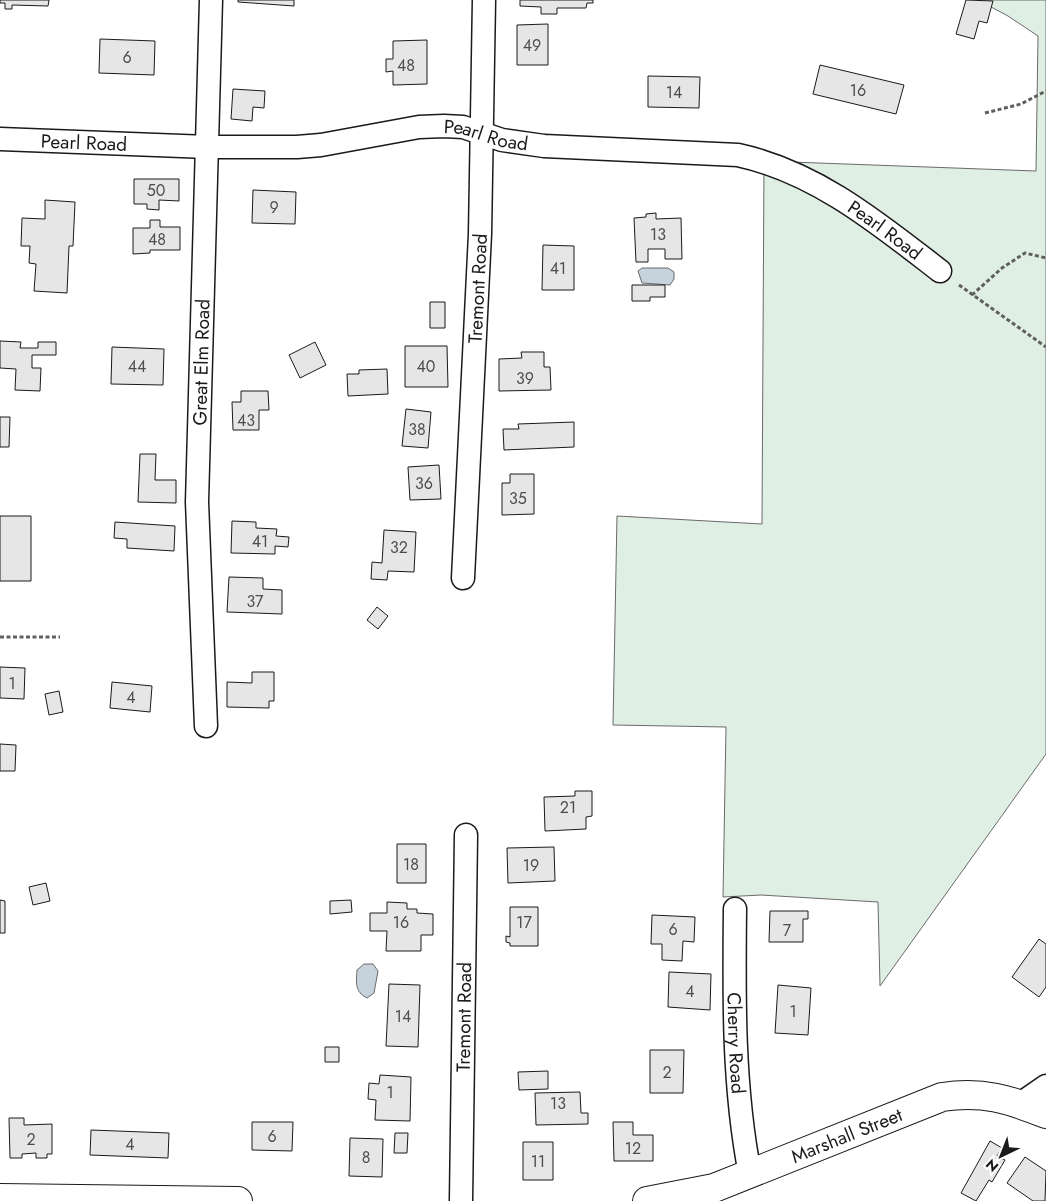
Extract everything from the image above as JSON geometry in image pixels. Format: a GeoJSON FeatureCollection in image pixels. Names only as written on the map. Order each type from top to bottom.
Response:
{"type":"FeatureCollection","features":[{"type":"Feature","properties":{"kind":"street","name":"Great Elm Road"},"geometry":{"type":"LineString","coordinates":[[206,726],[197,502],[211,0]]}},
{"type":"Feature","properties":{"kind":"street","name":"Tremont Road"},"geometry":{"type":"LineString","coordinates":[[463,578],[478,293],[484,134],[484,0]]}},
{"type":"Feature","properties":{"kind":"street","name":"Pearl Road"},"geometry":{"type":"LineString","coordinates":[[0,139],[208,147],[321,145],[418,127],[463,127],[502,140],[544,146],[738,155],[764,161],[791,171],[823,188],[871,218],[940,271]]}},
{"type":"Feature","properties":{"kind":"street","name":"Tremont Road"},"geometry":{"type":"LineString","coordinates":[[461,1201],[466,835]]}},
{"type":"Feature","properties":{"kind":"street","name":"Cherry Road"},"geometry":{"type":"LineString","coordinates":[[735,909],[735,1026],[741,1117],[750,1174]]}},
{"type":"Feature","properties":{"kind":"street"},"geometry":{"type":"LineString","coordinates":[[1020,1104],[1046,1086]]}},
{"type":"Feature","properties":{"kind":"street","name":"Marshall Street"},"geometry":{"type":"LineString","coordinates":[[647,1201],[716,1194],[750,1174],[942,1097],[967,1094],[992,1095],[1046,1114]]}},
{"type":"Feature","properties":{"kind":"street"},"geometry":{"type":"LineString","coordinates":[[0,1198],[238,1201]]}},
{"type":"Feature","properties":{"kind":"path"},"geometry":{"type":"LineString","coordinates":[[985,113],[1021,104],[1046,92]]}},
{"type":"Feature","properties":{"kind":"path"},"geometry":{"type":"LineString","coordinates":[[972,294],[1002,268],[1025,253],[1046,258]]}},
{"type":"Feature","properties":{"kind":"path"},"geometry":{"type":"LineString","coordinates":[[940,271],[1046,347]]}},
{"type":"Feature","properties":{"kind":"path"},"geometry":{"type":"LineString","coordinates":[[0,637],[60,637]]}},
{"type":"Feature","properties":{"kind":"green space"},"geometry":{"type":"Polygon","coordinates":[[[978,0],[1046,0],[1046,754],[880,986],[878,902],[761,895],[723,897],[726,727],[613,725],[617,516],[762,524],[764,161],[1036,171],[1038,36],[1008,16],[978,0]]]}},
{"type":"Feature","properties":{"kind":"shaded area"},"geometry":{"type":"Polygon","coordinates":[[[642,268],[668,268],[674,272],[674,279],[670,285],[642,283],[638,271],[642,268]]]}},
{"type":"Feature","properties":{"kind":"shaded area"},"geometry":{"type":"Polygon","coordinates":[[[364,964],[373,964],[378,971],[374,993],[367,998],[358,990],[357,983],[357,970],[364,964]]]}},
{"type":"Feature","properties":{"kind":"building"},"geometry":{"type":"Polygon","coordinates":[[[0,0],[49,0],[48,6],[12,5],[12,9],[5,9],[5,3],[0,3],[0,0]]]}},
{"type":"Feature","properties":{"kind":"building"},"geometry":{"type":"Polygon","coordinates":[[[238,0],[294,0],[294,6],[238,2],[238,0]]]}},
{"type":"Feature","properties":{"kind":"building"},"geometry":{"type":"Polygon","coordinates":[[[520,0],[593,0],[593,3],[587,3],[586,8],[557,8],[557,14],[541,14],[541,7],[520,6],[520,0]]]}},
{"type":"Feature","properties":{"kind":"building"},"geometry":{"type":"Polygon","coordinates":[[[966,0],[993,1],[987,23],[979,21],[974,39],[956,34],[966,0]]]}},
{"type":"Feature","properties":{"kind":"building"},"geometry":{"type":"Polygon","coordinates":[[[548,24],[548,65],[517,65],[517,25],[548,24]]]}},
{"type":"Feature","properties":{"kind":"building"},"geometry":{"type":"Polygon","coordinates":[[[100,39],[155,41],[154,75],[99,73],[100,39]]]}},
{"type":"Feature","properties":{"kind":"building"},"geometry":{"type":"Polygon","coordinates":[[[427,40],[427,84],[393,85],[393,71],[386,72],[386,59],[393,59],[393,41],[427,40]]]}},
{"type":"Feature","properties":{"kind":"building"},"geometry":{"type":"Polygon","coordinates":[[[820,65],[904,85],[896,114],[813,94],[820,65]]]}},
{"type":"Feature","properties":{"kind":"building"},"geometry":{"type":"Polygon","coordinates":[[[648,76],[700,77],[699,108],[648,107],[648,76]]]}},
{"type":"Feature","properties":{"kind":"building"},"geometry":{"type":"Polygon","coordinates":[[[233,89],[265,91],[264,108],[253,107],[252,121],[231,119],[233,89]]]}},
{"type":"Feature","properties":{"kind":"building"},"geometry":{"type":"Polygon","coordinates":[[[134,179],[179,179],[179,201],[159,200],[159,210],[147,209],[147,204],[134,204],[134,179]]]}},
{"type":"Feature","properties":{"kind":"building"},"geometry":{"type":"Polygon","coordinates":[[[253,190],[296,192],[295,224],[252,223],[253,190]]]}},
{"type":"Feature","properties":{"kind":"building"},"geometry":{"type":"Polygon","coordinates":[[[45,200],[75,202],[73,246],[69,246],[67,293],[34,291],[36,264],[29,263],[30,246],[21,246],[22,218],[45,219],[45,200]]]}},
{"type":"Feature","properties":{"kind":"building"},"geometry":{"type":"Polygon","coordinates":[[[656,213],[656,219],[681,218],[682,259],[665,259],[665,249],[648,249],[648,262],[636,262],[634,218],[646,217],[646,214],[656,213]]]}},
{"type":"Feature","properties":{"kind":"building"},"geometry":{"type":"Polygon","coordinates":[[[150,220],[160,220],[160,227],[180,227],[180,250],[150,250],[150,253],[133,254],[133,228],[150,228],[150,220]]]}},
{"type":"Feature","properties":{"kind":"building"},"geometry":{"type":"Polygon","coordinates":[[[543,245],[574,246],[574,290],[542,290],[543,245]]]}},
{"type":"Feature","properties":{"kind":"building"},"geometry":{"type":"Polygon","coordinates":[[[632,285],[665,285],[665,297],[650,297],[650,301],[632,301],[632,285]]]}},
{"type":"Feature","properties":{"kind":"building"},"geometry":{"type":"Polygon","coordinates":[[[430,302],[445,302],[445,328],[430,328],[430,302]]]}},
{"type":"Feature","properties":{"kind":"building"},"geometry":{"type":"Polygon","coordinates":[[[0,341],[21,342],[20,348],[38,348],[38,342],[56,342],[56,355],[32,355],[32,368],[41,368],[40,391],[15,390],[16,369],[0,368],[0,341]]]}},
{"type":"Feature","properties":{"kind":"building"},"geometry":{"type":"Polygon","coordinates":[[[315,342],[326,365],[300,378],[289,355],[315,342]]]}},
{"type":"Feature","properties":{"kind":"building"},"geometry":{"type":"Polygon","coordinates":[[[405,346],[447,346],[448,387],[405,387],[405,346]]]}},
{"type":"Feature","properties":{"kind":"building"},"geometry":{"type":"Polygon","coordinates":[[[112,347],[164,349],[163,385],[111,384],[112,347]]]}},
{"type":"Feature","properties":{"kind":"building"},"geometry":{"type":"Polygon","coordinates":[[[521,352],[544,352],[544,367],[550,367],[551,390],[499,391],[499,359],[522,358],[521,352]]]}},
{"type":"Feature","properties":{"kind":"building"},"geometry":{"type":"Polygon","coordinates":[[[387,369],[388,394],[348,396],[347,374],[359,374],[359,370],[387,369]]]}},
{"type":"Feature","properties":{"kind":"building"},"geometry":{"type":"Polygon","coordinates":[[[241,391],[268,391],[269,410],[259,410],[259,430],[233,430],[232,402],[241,402],[241,391]]]}},
{"type":"Feature","properties":{"kind":"building"},"geometry":{"type":"Polygon","coordinates":[[[406,409],[431,412],[428,448],[402,446],[406,409]]]}},
{"type":"Feature","properties":{"kind":"building"},"geometry":{"type":"Polygon","coordinates":[[[0,417],[10,417],[9,447],[0,447],[0,417]]]}},
{"type":"Feature","properties":{"kind":"building"},"geometry":{"type":"Polygon","coordinates":[[[574,422],[574,447],[504,450],[503,429],[519,429],[518,424],[574,422]]]}},
{"type":"Feature","properties":{"kind":"building"},"geometry":{"type":"Polygon","coordinates":[[[140,454],[156,454],[155,480],[176,480],[176,503],[138,502],[140,454]]]}},
{"type":"Feature","properties":{"kind":"building"},"geometry":{"type":"Polygon","coordinates":[[[439,465],[441,499],[410,500],[408,467],[439,465]]]}},
{"type":"Feature","properties":{"kind":"building"},"geometry":{"type":"Polygon","coordinates":[[[510,474],[534,474],[534,514],[502,515],[502,483],[510,483],[510,474]]]}},
{"type":"Feature","properties":{"kind":"building"},"geometry":{"type":"Polygon","coordinates":[[[0,516],[31,516],[31,581],[0,581],[0,516]]]}},
{"type":"Feature","properties":{"kind":"building"},"geometry":{"type":"Polygon","coordinates":[[[232,521],[256,522],[256,528],[277,529],[276,536],[289,537],[288,547],[275,546],[275,554],[231,553],[232,521]]]}},
{"type":"Feature","properties":{"kind":"building"},"geometry":{"type":"Polygon","coordinates":[[[115,522],[175,526],[174,551],[127,548],[127,539],[114,538],[115,522]]]}},
{"type":"Feature","properties":{"kind":"building"},"geometry":{"type":"Polygon","coordinates":[[[384,530],[416,532],[414,572],[388,571],[387,580],[371,579],[372,562],[382,563],[384,530]]]}},
{"type":"Feature","properties":{"kind":"building"},"geometry":{"type":"Polygon","coordinates":[[[229,577],[263,578],[263,589],[282,590],[282,614],[227,612],[229,577]]]}},
{"type":"Feature","properties":{"kind":"building"},"geometry":{"type":"Polygon","coordinates":[[[377,607],[388,616],[378,629],[367,620],[377,607]]]}},
{"type":"Feature","properties":{"kind":"building"},"geometry":{"type":"Polygon","coordinates":[[[0,667],[25,668],[24,699],[0,698],[0,667]]]}},
{"type":"Feature","properties":{"kind":"building"},"geometry":{"type":"Polygon","coordinates":[[[252,672],[274,672],[274,701],[269,701],[269,708],[227,707],[227,682],[252,683],[252,672]]]}},
{"type":"Feature","properties":{"kind":"building"},"geometry":{"type":"Polygon","coordinates":[[[112,682],[152,686],[150,712],[110,708],[112,682]]]}},
{"type":"Feature","properties":{"kind":"building"},"geometry":{"type":"Polygon","coordinates":[[[59,691],[63,712],[49,715],[45,694],[59,691]]]}},
{"type":"Feature","properties":{"kind":"building"},"geometry":{"type":"Polygon","coordinates":[[[0,744],[16,745],[15,771],[0,771],[0,744]]]}},
{"type":"Feature","properties":{"kind":"building"},"geometry":{"type":"Polygon","coordinates":[[[575,791],[592,791],[592,816],[586,817],[586,829],[545,831],[544,797],[575,796],[575,791]]]}},
{"type":"Feature","properties":{"kind":"building"},"geometry":{"type":"Polygon","coordinates":[[[397,844],[426,844],[426,883],[397,883],[397,844]]]}},
{"type":"Feature","properties":{"kind":"building"},"geometry":{"type":"Polygon","coordinates":[[[554,847],[555,881],[508,883],[507,848],[554,847]]]}},
{"type":"Feature","properties":{"kind":"building"},"geometry":{"type":"Polygon","coordinates":[[[46,883],[50,901],[33,905],[29,887],[46,883]]]}},
{"type":"Feature","properties":{"kind":"building"},"geometry":{"type":"Polygon","coordinates":[[[0,900],[5,901],[5,933],[0,933],[0,900]]]}},
{"type":"Feature","properties":{"kind":"building"},"geometry":{"type":"Polygon","coordinates":[[[351,900],[352,912],[330,914],[330,901],[351,900]]]}},
{"type":"Feature","properties":{"kind":"building"},"geometry":{"type":"Polygon","coordinates":[[[387,902],[407,903],[407,909],[417,909],[417,913],[433,914],[433,935],[421,935],[421,951],[386,951],[387,931],[370,931],[370,913],[387,913],[387,902]]]}},
{"type":"Feature","properties":{"kind":"building"},"geometry":{"type":"Polygon","coordinates":[[[510,907],[538,907],[538,946],[510,946],[510,943],[506,942],[506,936],[510,937],[510,907]]]}},
{"type":"Feature","properties":{"kind":"building"},"geometry":{"type":"Polygon","coordinates":[[[770,911],[808,911],[808,919],[803,919],[803,942],[769,942],[770,911]]]}},
{"type":"Feature","properties":{"kind":"building"},"geometry":{"type":"Polygon","coordinates":[[[652,915],[695,917],[694,942],[683,941],[682,961],[662,960],[662,944],[651,944],[652,915]]]}},
{"type":"Feature","properties":{"kind":"building"},"geometry":{"type":"Polygon","coordinates":[[[1039,939],[1046,944],[1046,987],[1039,997],[1012,977],[1039,939]]]}},
{"type":"Feature","properties":{"kind":"building"},"geometry":{"type":"Polygon","coordinates":[[[669,972],[711,974],[710,1010],[668,1007],[669,972]]]}},
{"type":"Feature","properties":{"kind":"building"},"geometry":{"type":"Polygon","coordinates":[[[389,984],[420,985],[418,1047],[386,1046],[389,984]]]}},
{"type":"Feature","properties":{"kind":"building"},"geometry":{"type":"Polygon","coordinates":[[[778,985],[811,988],[808,1035],[775,1033],[778,985]]]}},
{"type":"Feature","properties":{"kind":"building"},"geometry":{"type":"Polygon","coordinates":[[[325,1047],[339,1047],[339,1062],[325,1062],[325,1047]]]}},
{"type":"Feature","properties":{"kind":"building"},"geometry":{"type":"Polygon","coordinates":[[[650,1050],[684,1050],[683,1093],[650,1093],[650,1050]]]}},
{"type":"Feature","properties":{"kind":"building"},"geometry":{"type":"Polygon","coordinates":[[[548,1071],[548,1089],[519,1090],[518,1072],[548,1071]]]}},
{"type":"Feature","properties":{"kind":"building"},"geometry":{"type":"Polygon","coordinates":[[[380,1075],[411,1077],[410,1121],[375,1120],[376,1100],[368,1099],[369,1083],[379,1084],[380,1075]]]}},
{"type":"Feature","properties":{"kind":"building"},"geometry":{"type":"Polygon","coordinates":[[[580,1092],[581,1113],[588,1113],[588,1124],[536,1125],[535,1093],[580,1092]]]}},
{"type":"Feature","properties":{"kind":"building"},"geometry":{"type":"Polygon","coordinates":[[[9,1118],[24,1118],[24,1125],[52,1124],[52,1154],[47,1154],[47,1158],[36,1158],[36,1153],[22,1154],[22,1158],[10,1158],[9,1118]]]}},
{"type":"Feature","properties":{"kind":"building"},"geometry":{"type":"Polygon","coordinates":[[[252,1122],[293,1122],[292,1151],[252,1150],[252,1122]]]}},
{"type":"Feature","properties":{"kind":"building"},"geometry":{"type":"Polygon","coordinates":[[[613,1122],[633,1122],[633,1135],[653,1135],[653,1161],[614,1161],[613,1122]]]}},
{"type":"Feature","properties":{"kind":"building"},"geometry":{"type":"Polygon","coordinates":[[[91,1130],[169,1133],[168,1158],[90,1155],[91,1130]]]}},
{"type":"Feature","properties":{"kind":"building"},"geometry":{"type":"Polygon","coordinates":[[[395,1133],[408,1133],[407,1153],[394,1153],[395,1133]]]}},
{"type":"Feature","properties":{"kind":"building"},"geometry":{"type":"Polygon","coordinates":[[[350,1138],[383,1139],[382,1177],[349,1176],[350,1138]]]}},
{"type":"Feature","properties":{"kind":"building"},"geometry":{"type":"Polygon","coordinates":[[[990,1141],[1002,1148],[997,1156],[1005,1160],[992,1182],[989,1180],[976,1201],[961,1193],[990,1141]]]}},
{"type":"Feature","properties":{"kind":"building"},"geometry":{"type":"Polygon","coordinates":[[[523,1142],[553,1142],[553,1180],[523,1180],[523,1142]]]}},
{"type":"Feature","properties":{"kind":"building"},"geometry":{"type":"Polygon","coordinates":[[[1025,1157],[1046,1171],[1045,1201],[1033,1201],[1007,1183],[1025,1157]]]}}]}
